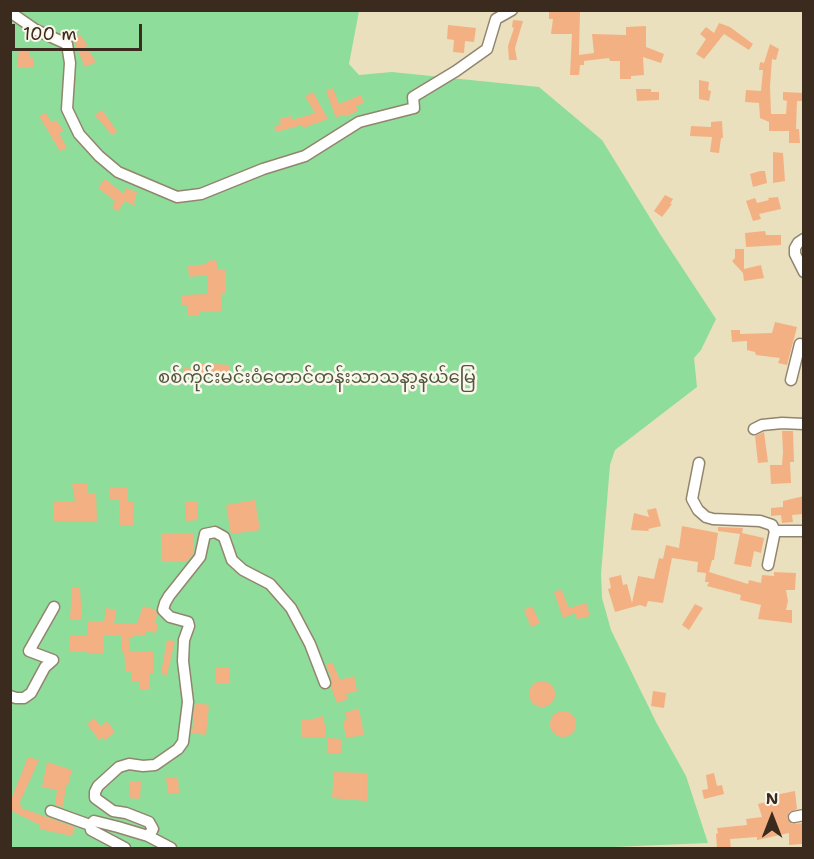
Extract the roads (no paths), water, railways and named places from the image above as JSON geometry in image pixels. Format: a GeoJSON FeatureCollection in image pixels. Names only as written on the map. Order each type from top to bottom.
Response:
{"type":"FeatureCollection","features":[{"type":"Feature","properties":{"kind":"street"},"geometry":{"type":"LineString","coordinates":[[10,12],[36,30],[67,44],[70,63],[67,109],[79,134],[118,172],[177,196],[201,194],[263,169],[304,156],[359,122],[414,108],[413,97],[488,49],[496,19],[512,10]]}},
{"type":"Feature","properties":{"kind":"street"},"geometry":{"type":"LineString","coordinates":[[804,239],[795,248],[795,254],[804,272]]}},
{"type":"Feature","properties":{"kind":"street"},"geometry":{"type":"LineString","coordinates":[[791,380],[802,342]]}},
{"type":"Feature","properties":{"kind":"street"},"geometry":{"type":"LineString","coordinates":[[754,429],[762,425],[782,423],[804,424]]}},
{"type":"Feature","properties":{"kind":"street"},"geometry":{"type":"LineString","coordinates":[[699,463],[692,499],[698,510],[706,517],[713,519],[760,520],[772,525],[775,531],[768,565]]}},
{"type":"Feature","properties":{"kind":"street"},"geometry":{"type":"LineString","coordinates":[[775,531],[804,531]]}},
{"type":"Feature","properties":{"kind":"street"},"geometry":{"type":"LineString","coordinates":[[148,836],[153,829],[149,822],[126,813],[113,811],[95,798],[95,792],[98,786],[119,767],[129,764],[155,765],[178,749],[183,742],[189,702],[183,661],[184,640],[189,626],[188,622],[170,617],[163,610],[169,596],[200,557],[205,534],[215,532],[224,537],[232,560],[243,570],[270,584],[291,608],[310,644],[325,683]]}},
{"type":"Feature","properties":{"kind":"street"},"geometry":{"type":"LineString","coordinates":[[10,696],[24,698],[31,693],[45,667],[52,660],[29,651],[54,607]]}},
{"type":"Feature","properties":{"kind":"street"},"geometry":{"type":"LineString","coordinates":[[51,811],[90,825]]}},
{"type":"Feature","properties":{"kind":"street"},"geometry":{"type":"LineString","coordinates":[[90,825],[94,821],[148,836],[171,849]]}},
{"type":"Feature","properties":{"kind":"street"},"geometry":{"type":"LineString","coordinates":[[90,825],[91,830],[125,849]]}},
{"type":"Feature","properties":{"kind":"park label","name":"စစ်ကိုင်းမင်းဝံတောင်တန်းသာသနာ့နယ်မြေ"},"geometry":{"type":"Point","coordinates":[317,378]}}]}
